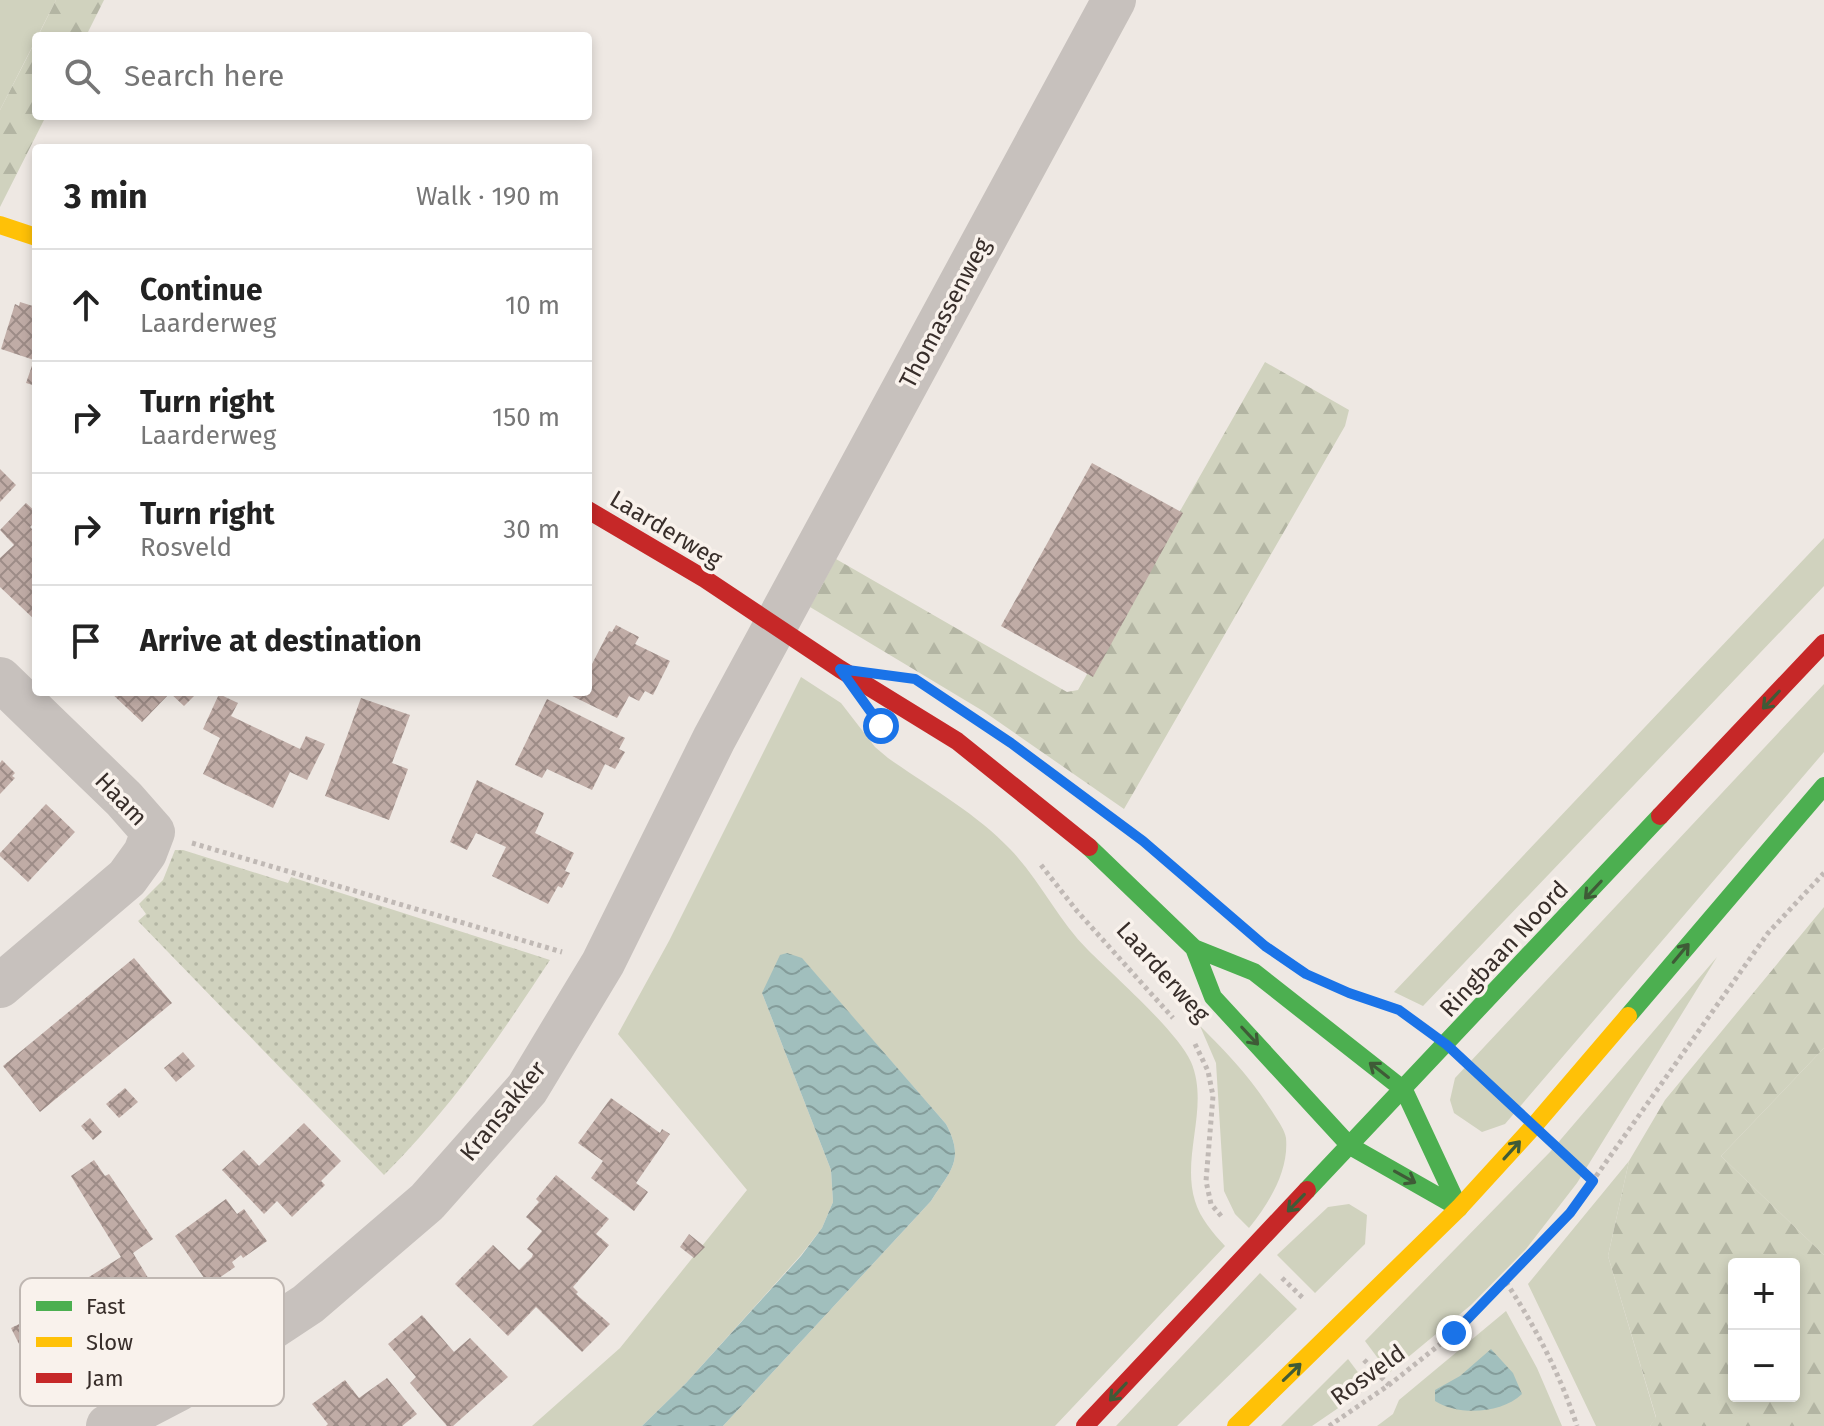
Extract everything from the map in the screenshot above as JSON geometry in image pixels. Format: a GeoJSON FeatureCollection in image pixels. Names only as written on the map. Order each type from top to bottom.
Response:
{"type":"FeatureCollection","features":[{"type":"Feature","properties":{"kind":"main road"},"geometry":{"type":"LineString","coordinates":[[0,225],[32,236]]}},
{"type":"Feature","properties":{"kind":"main road","name":"Laarderweg"},"geometry":{"type":"LineString","coordinates":[[592,512],[705,579],[957,741],[1078,836],[1194,948],[1254,972],[1404,1090],[1459,1208]]}},
{"type":"Feature","properties":{"kind":"main road","name":"Ringbaan Noord"},"geometry":{"type":"LineString","coordinates":[[1085,1426],[1824,643]]}},
{"type":"Feature","properties":{"kind":"main road"},"geometry":{"type":"LineString","coordinates":[[1236,1426],[1459,1208],[1533,1127],[1824,786]]}},
{"type":"Feature","properties":{"kind":"main road","name":"Laarderweg"},"geometry":{"type":"LineString","coordinates":[[1194,948],[1213,997],[1350,1146],[1459,1208]]}},
{"type":"Feature","properties":{"kind":"street","name":"Thomassenweg"},"geometry":{"type":"LineString","coordinates":[[776,625],[1114,0]]}},
{"type":"Feature","properties":{"kind":"street","name":"Kransakker"},"geometry":{"type":"LineString","coordinates":[[284,1320],[308,1304],[427,1202],[527,1089],[603,963],[655,853],[776,625]]}},
{"type":"Feature","properties":{"kind":"street","name":"Haam"},"geometry":{"type":"LineString","coordinates":[[0,679],[124,799],[153,832],[145,853],[127,878],[0,986]]}},
{"type":"Feature","properties":{"kind":"street","name":"Kransakker"},"geometry":{"type":"LineString","coordinates":[[108,1426],[146,1406]]}},
{"type":"Feature","properties":{"kind":"path"},"geometry":{"type":"LineString","coordinates":[[153,832],[603,963]]}},
{"type":"Feature","properties":{"kind":"path","name":"Laarderweg"},"geometry":{"type":"LineString","coordinates":[[1041,864],[1077,911],[1183,1028]]}},
{"type":"Feature","properties":{"kind":"path"},"geometry":{"type":"LineString","coordinates":[[1349,993],[1399,1010],[1447,1045],[1593,1181],[1768,933],[1824,873]]}},
{"type":"Feature","properties":{"kind":"path"},"geometry":{"type":"LineString","coordinates":[[1199,889],[1232,917]]}},
{"type":"Feature","properties":{"kind":"path","name":"Laarderweg"},"geometry":{"type":"LineString","coordinates":[[1192,1039],[1208,1071],[1213,1096],[1206,1181],[1211,1204],[1389,1385]]}},
{"type":"Feature","properties":{"kind":"path","name":"Rosveld"},"geometry":{"type":"LineString","coordinates":[[1329,1426],[1389,1385],[1454,1333],[1570,1213],[1593,1181]]}},
{"type":"Feature","properties":{"kind":"path"},"geometry":{"type":"LineString","coordinates":[[1506,1282],[1533,1322],[1563,1384],[1577,1426]]}},
{"type":"Feature","properties":{"kind":"green space"},"geometry":{"type":"Polygon","coordinates":[[[0,0],[56,0],[40,32],[32,32],[32,47],[0,110],[0,0]]]}},
{"type":"Feature","properties":{"kind":"green space"},"geometry":{"type":"Polygon","coordinates":[[[56,0],[104,0],[88,32],[40,32],[56,0]]]}},
{"type":"Feature","properties":{"kind":"green space"},"geometry":{"type":"Polygon","coordinates":[[[32,48],[32,120],[44,120],[0,207],[0,110],[32,48]]]}},
{"type":"Feature","properties":{"kind":"green space"},"geometry":{"type":"Polygon","coordinates":[[[1265,362],[1349,410],[1345,426],[1124,809],[983,711],[810,607],[836,559],[1067,692],[1078,690],[1265,362]]]}},
{"type":"Feature","properties":{"kind":"green space"},"geometry":{"type":"Polygon","coordinates":[[[1824,538],[1824,586],[1423,1006],[1394,992],[1824,538]]]}},
{"type":"Feature","properties":{"kind":"green space"},"geometry":{"type":"Polygon","coordinates":[[[801,677],[841,703],[875,747],[888,758],[997,836],[1021,861],[1077,938],[1184,1049],[1191,1062],[1198,1096],[1191,1166],[1195,1201],[1212,1231],[1225,1246],[1055,1426],[723,1426],[931,1201],[950,1173],[955,1156],[952,1136],[946,1124],[802,959],[762,993],[831,1170],[833,1202],[822,1228],[686,1383],[642,1426],[532,1426],[620,1348],[747,1190],[618,1034],[669,941],[801,677]]]}},
{"type":"Feature","properties":{"kind":"green space"},"geometry":{"type":"Polygon","coordinates":[[[1824,684],[1824,752],[1505,1124],[1482,1132],[1454,1113],[1450,1100],[1455,1078],[1824,684]]]}},
{"type":"Feature","properties":{"kind":"green space"},"geometry":{"type":"Polygon","coordinates":[[[175,850],[288,883],[291,877],[550,960],[473,1072],[431,1125],[384,1175],[138,921],[146,914],[139,904],[163,880],[175,850]]]}},
{"type":"Feature","properties":{"kind":"green space"},"geometry":{"type":"Polygon","coordinates":[[[1824,907],[1824,1048],[1721,1156],[1824,1255],[1824,1426],[1650,1426],[1656,1417],[1608,1256],[1629,1161],[1665,1100],[1824,907]]]}},
{"type":"Feature","properties":{"kind":"green space"},"geometry":{"type":"Polygon","coordinates":[[[1717,957],[1577,1183],[1526,1249],[1471,1305],[1389,1373],[1365,1341],[1550,1152],[1717,957]]]}},
{"type":"Feature","properties":{"kind":"green space"},"geometry":{"type":"Polygon","coordinates":[[[1200,1026],[1249,1079],[1277,1118],[1285,1135],[1286,1150],[1281,1174],[1264,1208],[1249,1228],[1235,1214],[1224,1191],[1216,1063],[1200,1026]]]}},
{"type":"Feature","properties":{"kind":"green space"},"geometry":{"type":"Polygon","coordinates":[[[1824,1048],[1824,1255],[1721,1156],[1824,1048]]]}},
{"type":"Feature","properties":{"kind":"green space"},"geometry":{"type":"Polygon","coordinates":[[[1629,1161],[1608,1256],[1656,1418],[1650,1426],[1596,1426],[1528,1284],[1629,1161]]]}},
{"type":"Feature","properties":{"kind":"green space"},"geometry":{"type":"Polygon","coordinates":[[[1349,1204],[1367,1215],[1365,1244],[1315,1293],[1277,1255],[1328,1207],[1349,1204]]]}},
{"type":"Feature","properties":{"kind":"green space"},"geometry":{"type":"Polygon","coordinates":[[[1260,1273],[1297,1309],[1177,1426],[1116,1426],[1260,1273]]]}},
{"type":"Feature","properties":{"kind":"green space"},"geometry":{"type":"Polygon","coordinates":[[[1506,1311],[1537,1368],[1562,1426],[1377,1426],[1393,1414],[1399,1400],[1506,1311]]]}},
{"type":"Feature","properties":{"kind":"green space"},"geometry":{"type":"Polygon","coordinates":[[[1348,1359],[1369,1387],[1312,1426],[1281,1426],[1348,1359]]]}},
{"type":"Feature","properties":{"kind":"water"},"geometry":{"type":"Polygon","coordinates":[[[787,953],[802,958],[946,1124],[954,1147],[953,1164],[931,1201],[723,1426],[642,1426],[686,1383],[801,1256],[822,1228],[833,1202],[831,1170],[762,993],[780,955],[787,953]]]}},
{"type":"Feature","properties":{"kind":"water"},"geometry":{"type":"Polygon","coordinates":[[[1491,1349],[1513,1373],[1522,1394],[1503,1406],[1479,1411],[1455,1409],[1435,1401],[1435,1390],[1460,1376],[1491,1349]]]}},
{"type":"Feature","properties":{"kind":"building"},"geometry":{"type":"Polygon","coordinates":[[[20,302],[32,306],[32,359],[1,349],[15,304],[19,306],[20,302]]]}},
{"type":"Feature","properties":{"kind":"building"},"geometry":{"type":"Polygon","coordinates":[[[32,366],[32,385],[26,383],[32,366]]]}},
{"type":"Feature","properties":{"kind":"building"},"geometry":{"type":"Polygon","coordinates":[[[1092,463],[1183,513],[1093,677],[1001,626],[1092,463]]]}},
{"type":"Feature","properties":{"kind":"building"},"geometry":{"type":"Polygon","coordinates":[[[0,469],[16,485],[0,502],[0,469]]]}},
{"type":"Feature","properties":{"kind":"building"},"geometry":{"type":"Polygon","coordinates":[[[26,503],[32,508],[32,617],[0,587],[0,558],[14,545],[0,530],[26,503]]]}},
{"type":"Feature","properties":{"kind":"building"},"geometry":{"type":"Polygon","coordinates":[[[616,625],[639,637],[635,644],[670,661],[653,695],[645,691],[639,701],[629,696],[617,718],[572,696],[592,696],[592,664],[609,631],[612,632],[616,625]]]}},
{"type":"Feature","properties":{"kind":"building"},"geometry":{"type":"Polygon","coordinates":[[[114,696],[167,696],[142,722],[114,696]]]}},
{"type":"Feature","properties":{"kind":"building"},"geometry":{"type":"Polygon","coordinates":[[[173,696],[194,696],[184,706],[173,696]]]}},
{"type":"Feature","properties":{"kind":"building"},"geometry":{"type":"Polygon","coordinates":[[[218,696],[223,696],[238,703],[231,716],[300,749],[306,736],[325,744],[307,780],[290,772],[273,808],[203,774],[220,738],[203,729],[218,696]]]}},
{"type":"Feature","properties":{"kind":"building"},"geometry":{"type":"Polygon","coordinates":[[[361,698],[410,715],[392,763],[408,769],[389,820],[325,796],[361,698]]]}},
{"type":"Feature","properties":{"kind":"building"},"geometry":{"type":"Polygon","coordinates":[[[547,699],[625,738],[619,749],[625,752],[615,769],[605,764],[592,790],[547,769],[542,778],[515,765],[547,699]]]}},
{"type":"Feature","properties":{"kind":"building"},"geometry":{"type":"Polygon","coordinates":[[[2,760],[15,773],[12,776],[15,778],[0,794],[0,763],[2,760]]]}},
{"type":"Feature","properties":{"kind":"building"},"geometry":{"type":"Polygon","coordinates":[[[477,780],[544,813],[535,833],[574,853],[565,871],[570,873],[548,904],[492,876],[506,847],[476,833],[467,850],[450,842],[477,780]]]}},
{"type":"Feature","properties":{"kind":"building"},"geometry":{"type":"Polygon","coordinates":[[[46,804],[75,832],[28,882],[0,853],[46,804]]]}},
{"type":"Feature","properties":{"kind":"building"},"geometry":{"type":"Polygon","coordinates":[[[134,958],[172,1003],[40,1112],[3,1066],[134,958]]]}},
{"type":"Feature","properties":{"kind":"building"},"geometry":{"type":"Polygon","coordinates":[[[183,1052],[195,1066],[176,1082],[164,1068],[183,1052]]]}},
{"type":"Feature","properties":{"kind":"building"},"geometry":{"type":"Polygon","coordinates":[[[125,1088],[138,1102],[119,1118],[106,1104],[125,1088]]]}},
{"type":"Feature","properties":{"kind":"building"},"geometry":{"type":"Polygon","coordinates":[[[611,1098],[660,1133],[662,1129],[670,1134],[636,1183],[648,1192],[634,1211],[591,1178],[603,1161],[578,1143],[611,1098]]]}},
{"type":"Feature","properties":{"kind":"building"},"geometry":{"type":"Polygon","coordinates":[[[90,1118],[102,1132],[93,1140],[81,1126],[90,1118]]]}},
{"type":"Feature","properties":{"kind":"building"},"geometry":{"type":"Polygon","coordinates":[[[304,1123],[341,1161],[321,1181],[325,1185],[292,1217],[277,1201],[264,1214],[222,1170],[244,1150],[259,1166],[304,1123]]]}},
{"type":"Feature","properties":{"kind":"building"},"geometry":{"type":"Polygon","coordinates":[[[94,1160],[105,1176],[109,1174],[153,1239],[133,1253],[148,1278],[90,1278],[121,1257],[71,1176],[94,1160]]]}},
{"type":"Feature","properties":{"kind":"building"},"geometry":{"type":"Polygon","coordinates":[[[556,1175],[609,1219],[596,1234],[609,1245],[573,1287],[578,1292],[576,1294],[610,1324],[582,1352],[536,1307],[508,1336],[455,1284],[493,1245],[519,1270],[532,1257],[533,1254],[527,1249],[542,1231],[526,1217],[556,1175]]]}},
{"type":"Feature","properties":{"kind":"building"},"geometry":{"type":"Polygon","coordinates":[[[226,1199],[237,1214],[244,1209],[267,1241],[243,1258],[241,1255],[232,1262],[235,1267],[219,1278],[204,1278],[175,1236],[226,1199]]]}},
{"type":"Feature","properties":{"kind":"building"},"geometry":{"type":"Polygon","coordinates":[[[689,1234],[705,1247],[694,1258],[680,1247],[689,1234]]]}},
{"type":"Feature","properties":{"kind":"building"},"geometry":{"type":"Polygon","coordinates":[[[422,1315],[454,1352],[470,1338],[508,1377],[453,1426],[447,1426],[410,1383],[416,1377],[388,1344],[422,1315]]]}},
{"type":"Feature","properties":{"kind":"building"},"geometry":{"type":"Polygon","coordinates":[[[20,1324],[20,1346],[11,1328],[20,1324]]]}},
{"type":"Feature","properties":{"kind":"building"},"geometry":{"type":"Polygon","coordinates":[[[387,1378],[417,1414],[402,1426],[326,1426],[328,1424],[312,1404],[345,1380],[359,1398],[387,1378]]]}},
{"type":"Feature","properties":{"kind":"traffic: fast"},"geometry":{"type":"LineString","coordinates":[[1628,1016],[1824,786]]}},
{"type":"Feature","properties":{"kind":"traffic: fast"},"geometry":{"type":"LineString","coordinates":[[1307,1190],[1660,816]]}},
{"type":"Feature","properties":{"kind":"traffic: fast"},"geometry":{"type":"LineString","coordinates":[[1089,847],[1194,948],[1254,972],[1404,1090],[1459,1208]]}},
{"type":"Feature","properties":{"kind":"traffic: fast"},"geometry":{"type":"LineString","coordinates":[[1194,948],[1213,997],[1350,1146],[1459,1208]]}},
{"type":"Feature","properties":{"kind":"traffic: slow"},"geometry":{"type":"LineString","coordinates":[[0,225],[32,236]]}},
{"type":"Feature","properties":{"kind":"traffic: slow"},"geometry":{"type":"LineString","coordinates":[[1236,1426],[1459,1208],[1628,1016]]}},
{"type":"Feature","properties":{"kind":"traffic: jam"},"geometry":{"type":"LineString","coordinates":[[592,512],[705,579],[840,669],[957,741],[1089,847]]}},
{"type":"Feature","properties":{"kind":"traffic: jam"},"geometry":{"type":"LineString","coordinates":[[1660,816],[1824,643]]}},
{"type":"Feature","properties":{"kind":"traffic: jam"},"geometry":{"type":"LineString","coordinates":[[1085,1426],[1307,1190]]}},
{"type":"Feature","properties":{"kind":"route"},"geometry":{"type":"LineString","coordinates":[[881,726],[840,669],[915,679],[1011,743],[1143,841],[1265,946],[1306,974],[1399,1010],[1447,1045],[1593,1181],[1570,1213],[1454,1333]]}}]}
